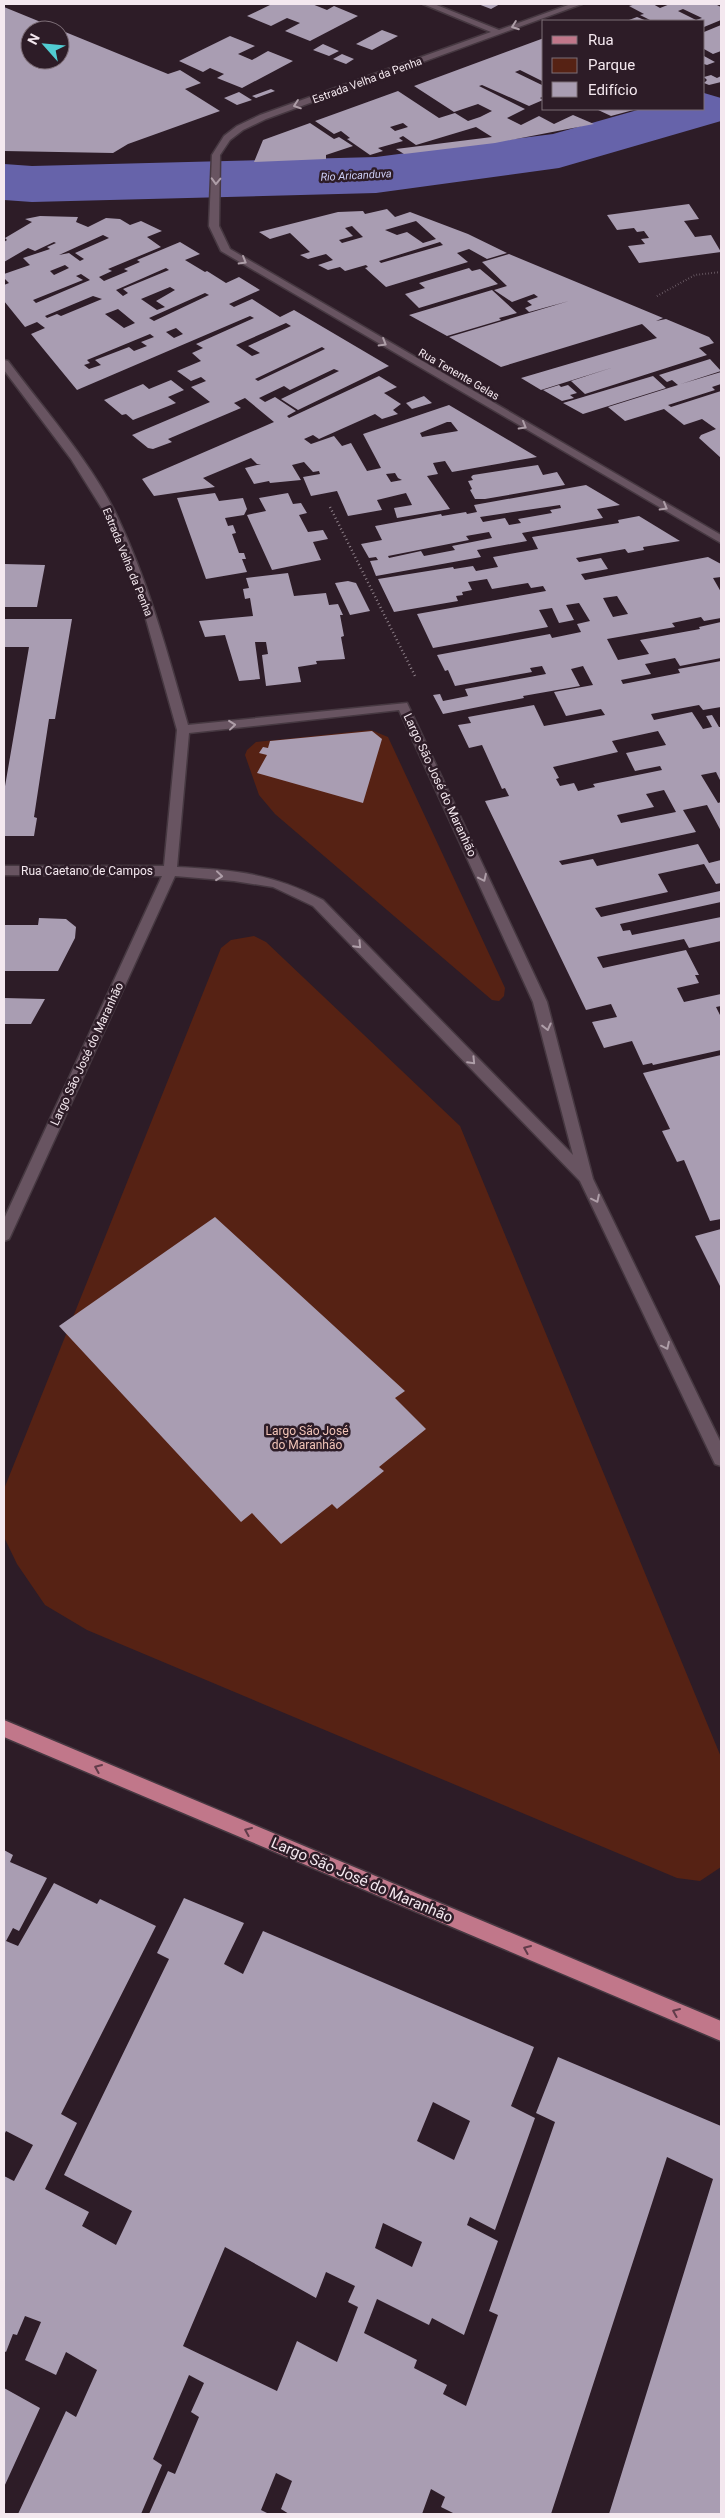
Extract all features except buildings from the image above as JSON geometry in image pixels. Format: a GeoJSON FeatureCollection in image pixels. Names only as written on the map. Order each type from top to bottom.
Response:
{"type":"FeatureCollection","features":[{"type":"Feature","properties":{"kind":"main road","name":"Largo São José do Maranhão"},"geometry":{"type":"LineString","coordinates":[[4,1728],[721,2031]]}},
{"type":"Feature","properties":{"kind":"street"},"geometry":{"type":"LineString","coordinates":[[427,4],[498,32]]}},
{"type":"Feature","properties":{"kind":"street","name":"Estrada Velha da Penha"},"geometry":{"type":"LineString","coordinates":[[215,207],[216,155],[227,138],[240,128],[263,117],[578,4]]}},
{"type":"Feature","properties":{"kind":"street","name":"Rua Tenente Gelas"},"geometry":{"type":"LineString","coordinates":[[215,207],[214,226],[226,250],[721,540]]}},
{"type":"Feature","properties":{"kind":"street","name":"Estrada Velha da Penha"},"geometry":{"type":"LineString","coordinates":[[4,362],[76,458],[111,514],[148,605],[183,730]]}},
{"type":"Feature","properties":{"kind":"street","name":"Largo São José do Maranhão"},"geometry":{"type":"LineString","coordinates":[[4,1235],[170,872],[183,730],[403,706],[540,1002],[586,1179],[721,1459]]}},
{"type":"Feature","properties":{"kind":"street","name":"Rua Caetano de Campos"},"geometry":{"type":"LineString","coordinates":[[4,870],[170,872]]}},
{"type":"Feature","properties":{"kind":"street","name":"Largo São José do Maranhão"},"geometry":{"type":"LineString","coordinates":[[170,872],[266,881],[294,890],[318,903],[586,1179]]}},
{"type":"Feature","properties":{"kind":"path"},"geometry":{"type":"LineString","coordinates":[[657,296],[695,275],[721,272]]}},
{"type":"Feature","properties":{"kind":"path"},"geometry":{"type":"LineString","coordinates":[[330,507],[417,679],[418,686],[415,692],[403,706]]}},
{"type":"Feature","properties":{"kind":"green space"},"geometry":{"type":"Polygon","coordinates":[[[371,730],[388,737],[505,988],[504,996],[499,1001],[492,1000],[275,814],[259,795],[245,755],[247,750],[256,742],[371,730]]]}},
{"type":"Feature","properties":{"kind":"green space","name":"Largo São José do Maranhão"},"geometry":{"type":"Polygon","coordinates":[[[254,936],[266,942],[460,1126],[721,1757],[721,1867],[700,1881],[677,1878],[87,1630],[45,1605],[17,1564],[4,1537],[4,1489],[221,948],[231,940],[254,936]]]}},
{"type":"Feature","properties":{"kind":"waterway","name":"Rio Aricanduva"},"geometry":{"type":"LineString","coordinates":[[4,182],[32,184],[376,175],[559,151],[698,110]]}}]}
